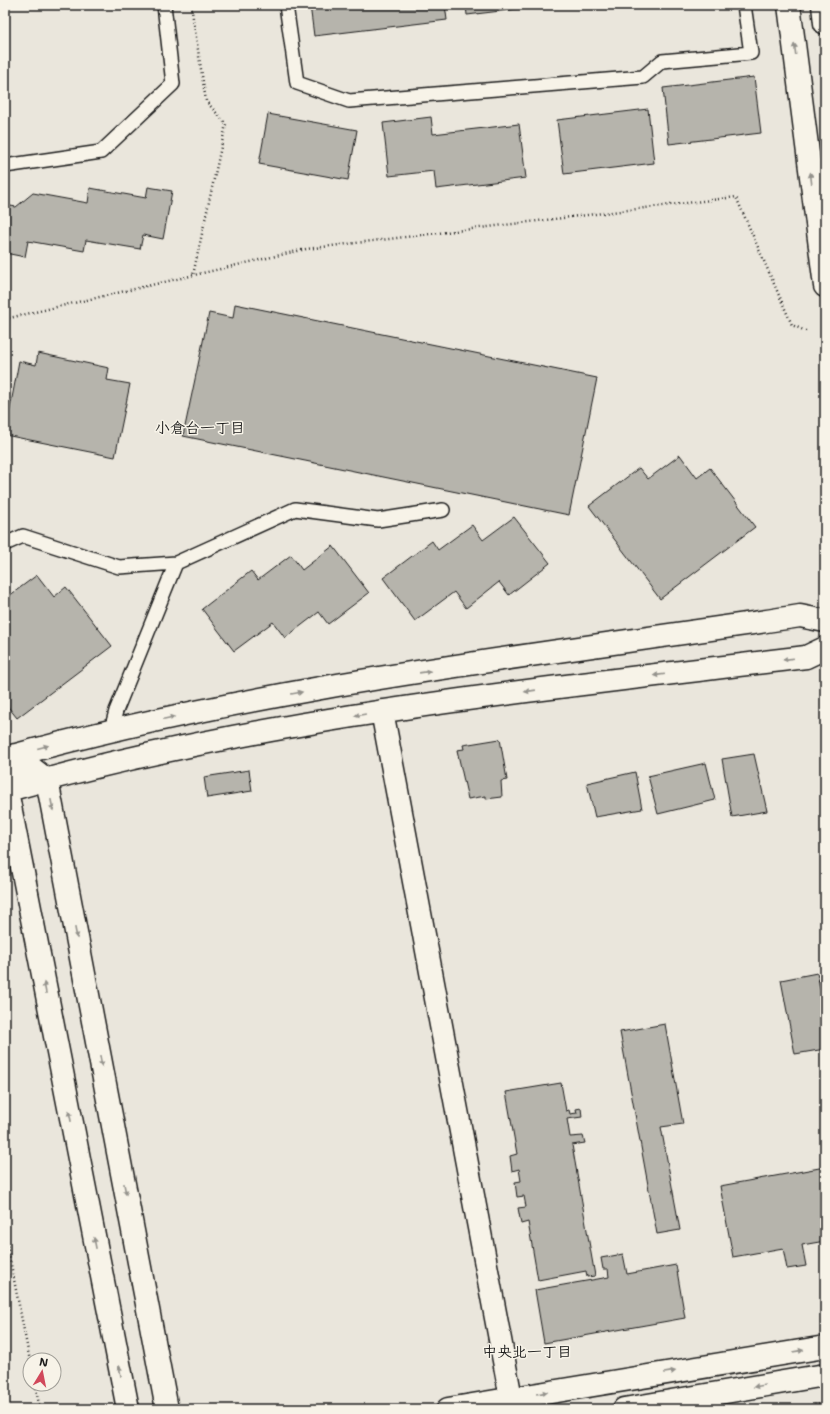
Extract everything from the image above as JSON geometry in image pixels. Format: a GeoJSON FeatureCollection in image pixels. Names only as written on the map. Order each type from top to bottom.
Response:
{"type":"FeatureCollection","features":[{"type":"Feature","properties":{"kind":"street"},"geometry":{"type":"LineString","coordinates":[[789,5],[825,286]]}},
{"type":"Feature","properties":{"kind":"street"},"geometry":{"type":"LineString","coordinates":[[823,5],[825,23]]}},
{"type":"Feature","properties":{"kind":"street"},"geometry":{"type":"LineString","coordinates":[[10,756],[111,730],[226,705],[381,678],[800,616],[825,621]]}},
{"type":"Feature","properties":{"kind":"street"},"geometry":{"type":"LineString","coordinates":[[6,791],[86,769],[237,737],[382,711],[806,657],[825,648]]}},
{"type":"Feature","properties":{"kind":"street"},"geometry":{"type":"LineString","coordinates":[[382,711],[511,1398]]}},
{"type":"Feature","properties":{"kind":"street"},"geometry":{"type":"LineString","coordinates":[[10,756],[47,780],[167,1409]]}},
{"type":"Feature","properties":{"kind":"street"},"geometry":{"type":"LineString","coordinates":[[10,756],[6,791],[128,1409]]}},
{"type":"Feature","properties":{"kind":"street"},"geometry":{"type":"LineString","coordinates":[[448,1409],[825,1347]]}},
{"type":"Feature","properties":{"kind":"street"},"geometry":{"type":"LineString","coordinates":[[624,1409],[825,1375]]}},
{"type":"Feature","properties":{"kind":"lane"},"geometry":{"type":"LineString","coordinates":[[5,166],[101,152],[173,84],[164,5]]}},
{"type":"Feature","properties":{"kind":"lane"},"geometry":{"type":"LineString","coordinates":[[286,5],[297,83],[349,101],[643,77],[662,62],[751,53],[744,5]]}},
{"type":"Feature","properties":{"kind":"lane"},"geometry":{"type":"LineString","coordinates":[[5,544],[23,536],[119,567],[176,563],[295,509],[378,520],[443,510]]}},
{"type":"Feature","properties":{"kind":"lane"},"geometry":{"type":"LineString","coordinates":[[111,730],[116,711],[176,563]]}},
{"type":"Feature","properties":{"kind":"path"},"geometry":{"type":"LineString","coordinates":[[191,5],[206,100],[226,124],[193,275]]}},
{"type":"Feature","properties":{"kind":"path"},"geometry":{"type":"LineString","coordinates":[[5,319],[306,248],[736,197],[792,325],[808,332]]}},
{"type":"Feature","properties":{"kind":"path"},"geometry":{"type":"LineString","coordinates":[[5,1234],[28,1352]]}},
{"type":"Feature","properties":{"kind":"path"},"geometry":{"type":"LineString","coordinates":[[37,1392],[40,1409]]}},
{"type":"Feature","properties":{"kind":"path"},"geometry":{"type":"LineString","coordinates":[[791,1409],[825,1403]]}},
{"type":"Feature","properties":{"kind":"building"},"geometry":{"type":"Polygon","coordinates":[[[310,5],[445,5],[447,20],[314,36],[310,5]]]}},
{"type":"Feature","properties":{"kind":"building"},"geometry":{"type":"Polygon","coordinates":[[[466,5],[551,5],[467,15],[466,5]]]}},
{"type":"Feature","properties":{"kind":"building"},"geometry":{"type":"Polygon","coordinates":[[[687,5],[714,5],[688,8],[687,5]]]}},
{"type":"Feature","properties":{"kind":"building"},"geometry":{"type":"Polygon","coordinates":[[[754,77],[761,133],[669,144],[663,88],[754,77]]]}},
{"type":"Feature","properties":{"kind":"building"},"geometry":{"type":"Polygon","coordinates":[[[648,109],[654,163],[564,174],[557,120],[648,109]]]}},
{"type":"Feature","properties":{"kind":"building"},"geometry":{"type":"Polygon","coordinates":[[[268,114],[357,130],[348,180],[259,164],[268,114]]]}},
{"type":"Feature","properties":{"kind":"building"},"geometry":{"type":"Polygon","coordinates":[[[431,117],[433,134],[519,124],[526,178],[436,189],[434,171],[389,176],[383,123],[431,117]]]}},
{"type":"Feature","properties":{"kind":"building"},"geometry":{"type":"Polygon","coordinates":[[[148,187],[172,191],[163,239],[143,235],[140,249],[86,240],[84,251],[28,241],[25,257],[5,253],[5,205],[16,207],[33,193],[88,203],[90,188],[146,198],[148,187]]]}},
{"type":"Feature","properties":{"kind":"building"},"geometry":{"type":"Polygon","coordinates":[[[235,304],[597,378],[569,515],[183,436],[209,313],[233,318],[235,304]]]}},
{"type":"Feature","properties":{"kind":"building"},"geometry":{"type":"Polygon","coordinates":[[[38,353],[109,368],[107,380],[130,384],[115,457],[5,435],[19,361],[36,365],[38,353]]]}},
{"type":"Feature","properties":{"kind":"building"},"geometry":{"type":"Polygon","coordinates":[[[680,455],[697,478],[710,468],[755,527],[660,599],[589,506],[639,468],[648,479],[680,455]]]}},
{"type":"Feature","properties":{"kind":"building"},"geometry":{"type":"Polygon","coordinates":[[[514,517],[550,563],[509,595],[499,582],[466,608],[454,592],[415,621],[383,578],[432,541],[438,550],[472,525],[483,540],[514,517]]]}},
{"type":"Feature","properties":{"kind":"building"},"geometry":{"type":"Polygon","coordinates":[[[333,546],[369,593],[328,624],[319,612],[285,638],[273,622],[234,651],[202,609],[251,571],[258,580],[291,555],[302,570],[333,546]]]}},
{"type":"Feature","properties":{"kind":"building"},"geometry":{"type":"Polygon","coordinates":[[[37,575],[54,597],[66,587],[112,646],[17,718],[5,703],[5,599],[37,575]]]}},
{"type":"Feature","properties":{"kind":"building"},"geometry":{"type":"Polygon","coordinates":[[[500,739],[507,780],[501,781],[502,797],[486,799],[486,796],[468,799],[457,750],[464,749],[463,745],[500,739]]]}},
{"type":"Feature","properties":{"kind":"building"},"geometry":{"type":"Polygon","coordinates":[[[754,754],[767,811],[732,817],[722,759],[754,754]]]}},
{"type":"Feature","properties":{"kind":"building"},"geometry":{"type":"Polygon","coordinates":[[[706,763],[715,800],[658,814],[648,776],[706,763]]]}},
{"type":"Feature","properties":{"kind":"building"},"geometry":{"type":"Polygon","coordinates":[[[249,770],[252,791],[207,798],[204,777],[249,770]]]}},
{"type":"Feature","properties":{"kind":"building"},"geometry":{"type":"Polygon","coordinates":[[[635,772],[642,809],[595,817],[587,783],[635,772]]]}},
{"type":"Feature","properties":{"kind":"building"},"geometry":{"type":"Polygon","coordinates":[[[817,973],[825,1014],[825,1049],[795,1054],[781,980],[817,973]]]}},
{"type":"Feature","properties":{"kind":"building"},"geometry":{"type":"Polygon","coordinates":[[[665,1024],[683,1124],[661,1127],[680,1230],[657,1234],[620,1032],[665,1024]]]}},
{"type":"Feature","properties":{"kind":"building"},"geometry":{"type":"Polygon","coordinates":[[[561,1083],[566,1111],[569,1110],[570,1114],[577,1113],[576,1109],[581,1108],[582,1117],[567,1119],[570,1137],[583,1136],[585,1143],[572,1145],[595,1276],[587,1277],[586,1271],[538,1280],[528,1222],[521,1224],[518,1208],[526,1207],[524,1196],[517,1197],[515,1182],[521,1181],[519,1169],[512,1171],[510,1156],[517,1154],[506,1092],[561,1083]]]}},
{"type":"Feature","properties":{"kind":"building"},"geometry":{"type":"Polygon","coordinates":[[[825,1167],[825,1241],[802,1245],[806,1266],[787,1269],[783,1248],[733,1257],[720,1186],[825,1167]]]}},
{"type":"Feature","properties":{"kind":"building"},"geometry":{"type":"Polygon","coordinates":[[[623,1254],[627,1274],[676,1265],[685,1318],[544,1343],[535,1290],[609,1277],[608,1269],[603,1269],[601,1258],[623,1254]]]}},
{"type":"Feature","properties":{"kind":"district","name":"小倉台一丁目"},"geometry":{"type":"Point","coordinates":[200,428]}},
{"type":"Feature","properties":{"kind":"district","name":"中央北一丁目"},"geometry":{"type":"Point","coordinates":[527,1352]}}]}
